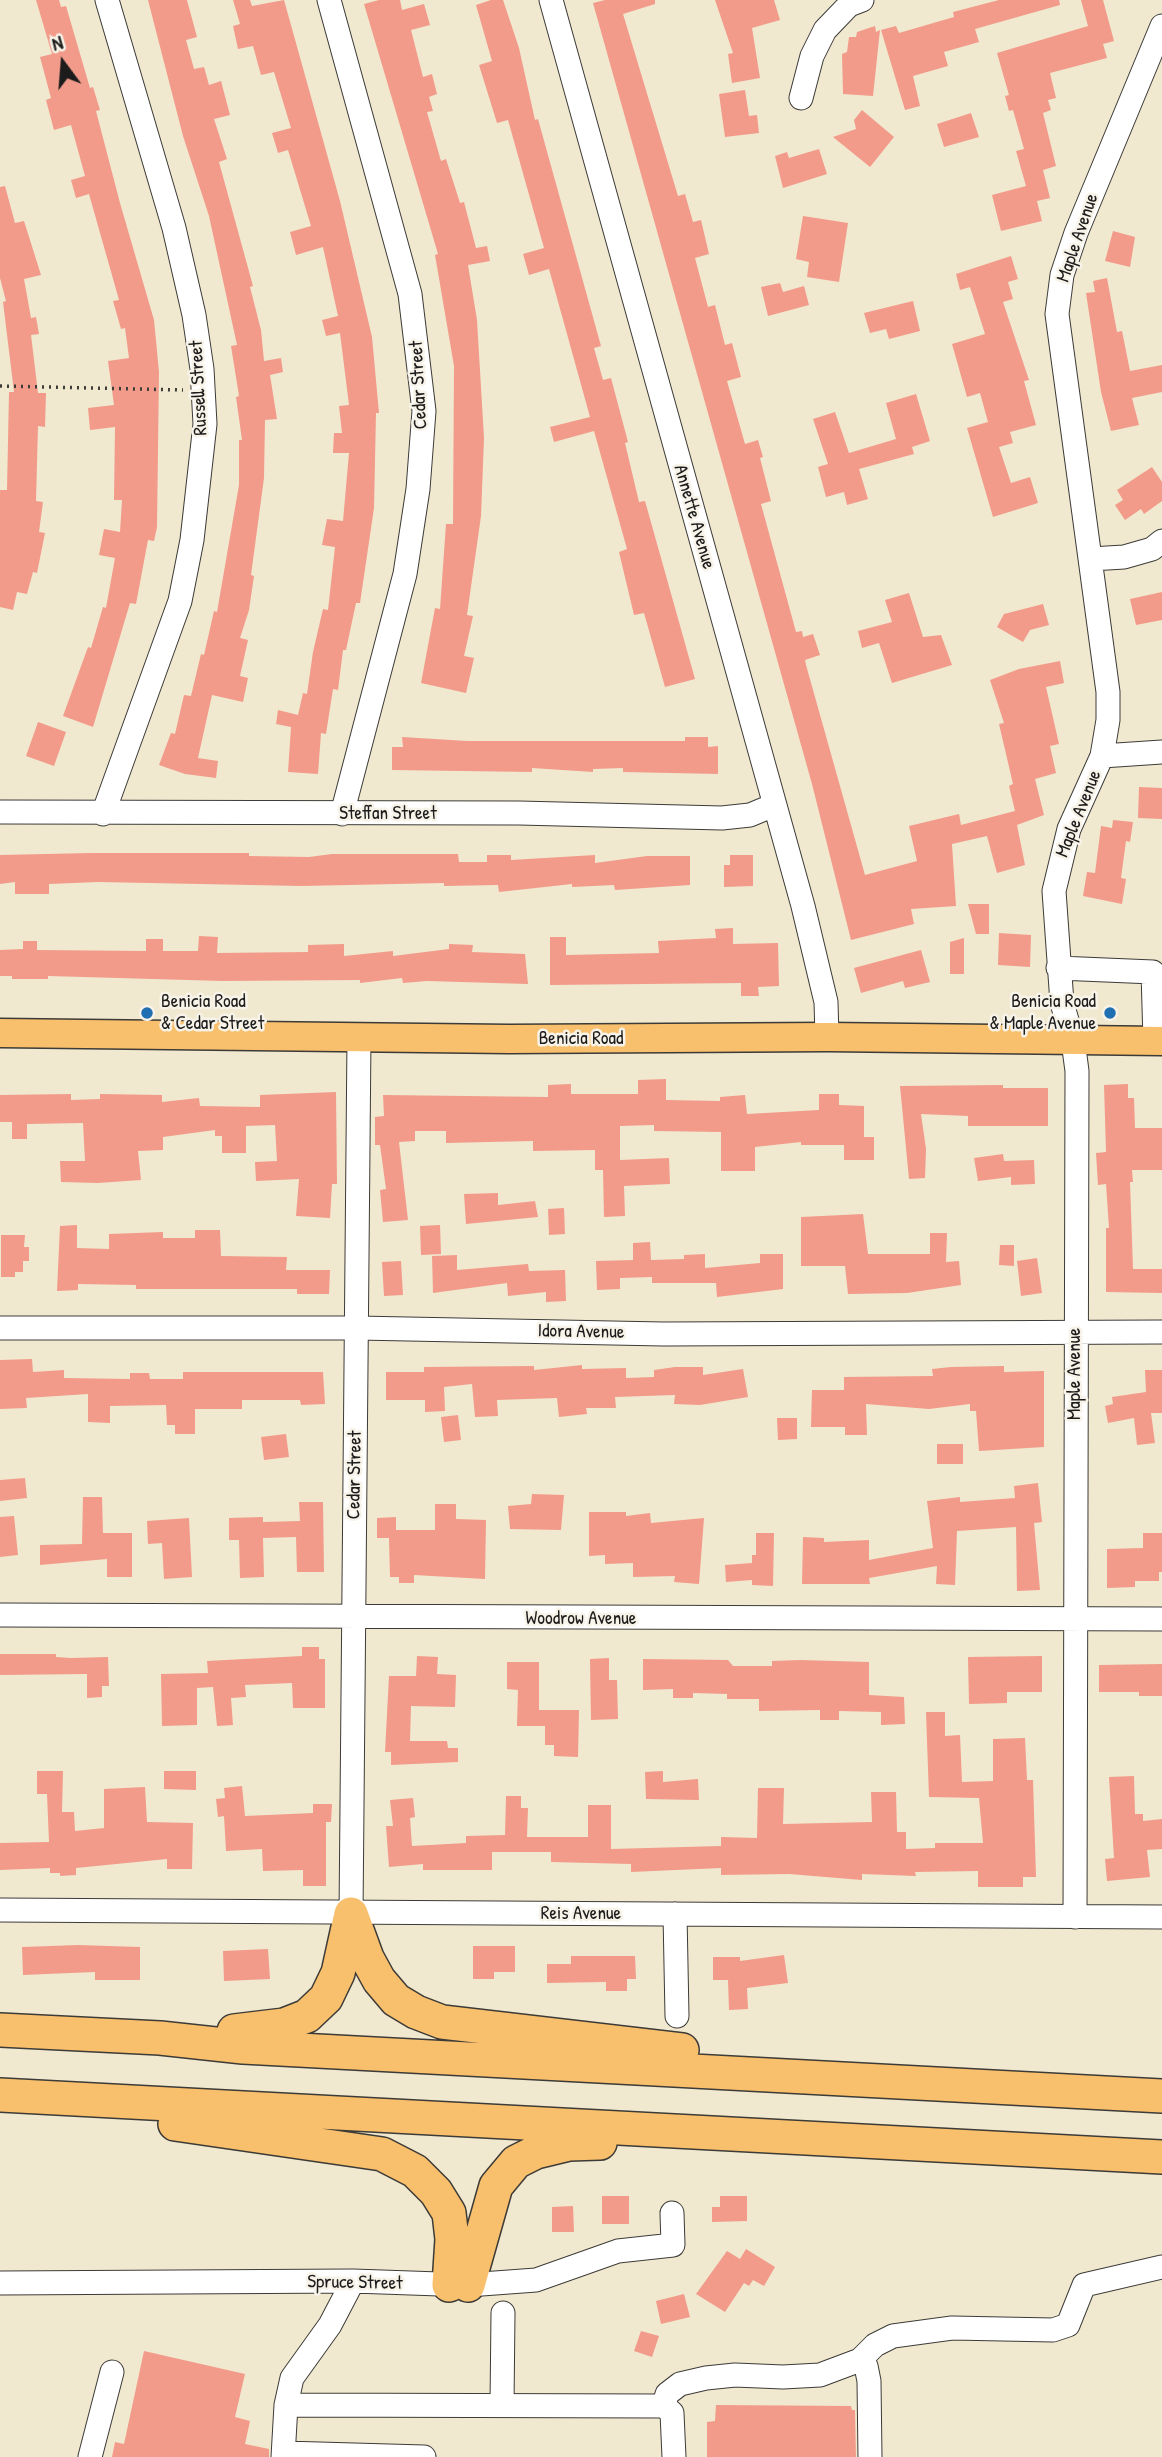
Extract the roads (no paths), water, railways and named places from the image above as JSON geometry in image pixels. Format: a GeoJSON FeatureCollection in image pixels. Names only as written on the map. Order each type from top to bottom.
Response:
{"type":"FeatureCollection","features":[{"type":"Feature","properties":{"kind":"highway"},"geometry":{"type":"LineString","coordinates":[[160,2038],[284,2025],[307,2016],[326,1997],[338,1973],[351,1914]]}},
{"type":"Feature","properties":{"kind":"highway"},"geometry":{"type":"LineString","coordinates":[[351,1914],[367,1958],[379,1980],[396,2000],[442,2022],[719,2055],[881,2081]]}},
{"type":"Feature","properties":{"kind":"highway"},"geometry":{"type":"LineString","coordinates":[[0,2030],[160,2038],[243,2048],[1162,2096]]}},
{"type":"Feature","properties":{"kind":"highway"},"geometry":{"type":"LineString","coordinates":[[0,2095],[726,2136],[1162,2157]]}},
{"type":"Feature","properties":{"kind":"highway"},"geometry":{"type":"LineString","coordinates":[[56,2098],[144,2120],[382,2154],[415,2171],[436,2192],[449,2214],[459,2285]]}},
{"type":"Feature","properties":{"kind":"highway"},"geometry":{"type":"LineString","coordinates":[[459,2285],[496,2186],[516,2162],[536,2152],[569,2144],[726,2136]]}},
{"type":"Feature","properties":{"kind":"main road","name":"Benicia Road"},"geometry":{"type":"LineString","coordinates":[[0,1033],[1159,1041]]}},
{"type":"Feature","properties":{"kind":"street","name":"Russell Street"},"geometry":{"type":"LineString","coordinates":[[103,814],[180,601],[192,540],[205,424],[194,315],[174,229],[107,0]]}},
{"type":"Feature","properties":{"kind":"street","name":"Cedar Street"},"geometry":{"type":"LineString","coordinates":[[329,0],[410,294],[424,411],[418,489],[405,574],[342,814]]}},
{"type":"Feature","properties":{"kind":"street","name":"Annette Avenue"},"geometry":{"type":"LineString","coordinates":[[551,0],[774,805],[826,1002],[827,1037]]}},
{"type":"Feature","properties":{"kind":"street"},"geometry":{"type":"LineString","coordinates":[[801,98],[812,57],[825,30],[849,5],[862,0]]}},
{"type":"Feature","properties":{"kind":"street","name":"Maple Avenue"},"geometry":{"type":"LineString","coordinates":[[1075,1917],[1073,1619],[1077,1071],[1073,1041],[1062,1003],[1054,891],[1069,829],[1102,756],[1108,720],[1108,692],[1061,355],[1058,295],[1076,233],[1162,26]]}},
{"type":"Feature","properties":{"kind":"street"},"geometry":{"type":"LineString","coordinates":[[1091,559],[1124,557],[1152,549],[1162,541]]}},
{"type":"Feature","properties":{"kind":"street"},"geometry":{"type":"LineString","coordinates":[[1102,756],[1162,752]]}},
{"type":"Feature","properties":{"kind":"street","name":"Steffan Street"},"geometry":{"type":"LineString","coordinates":[[0,812],[519,813],[723,818],[750,815],[774,805]]}},
{"type":"Feature","properties":{"kind":"street"},"geometry":{"type":"LineString","coordinates":[[1058,968],[1153,972],[1159,1041]]}},
{"type":"Feature","properties":{"kind":"street","name":"Cedar Street"},"geometry":{"type":"LineString","coordinates":[[351,1914],[359,1037]]}},
{"type":"Feature","properties":{"kind":"street","name":"Idora Avenue"},"geometry":{"type":"LineString","coordinates":[[0,1328],[357,1328],[663,1334],[1162,1332]]}},
{"type":"Feature","properties":{"kind":"street","name":"Woodrow Avenue"},"geometry":{"type":"LineString","coordinates":[[0,1615],[1162,1619]]}},
{"type":"Feature","properties":{"kind":"street","name":"Reis Avenue"},"geometry":{"type":"LineString","coordinates":[[0,1910],[1162,1917]]}},
{"type":"Feature","properties":{"kind":"street"},"geometry":{"type":"LineString","coordinates":[[675,1914],[677,2016]]}},
{"type":"Feature","properties":{"kind":"street","name":"Spruce Street"},"geometry":{"type":"LineString","coordinates":[[0,2283],[353,2281],[459,2285],[536,2280],[618,2251],[673,2245],[672,2213]]}},
{"type":"Feature","properties":{"kind":"street"},"geometry":{"type":"LineString","coordinates":[[664,2406],[667,2394],[680,2385],[706,2378],[735,2375],[820,2375],[860,2360],[875,2345],[893,2336],[952,2328],[1053,2330],[1068,2325],[1084,2285],[1162,2267]]}},
{"type":"Feature","properties":{"kind":"street"},"geometry":{"type":"LineString","coordinates":[[353,2281],[330,2325],[292,2378],[286,2405],[284,2455],[424,2457]]}},
{"type":"Feature","properties":{"kind":"street"},"geometry":{"type":"LineString","coordinates":[[502,2405],[503,2313]]}},
{"type":"Feature","properties":{"kind":"street"},"geometry":{"type":"LineString","coordinates":[[860,2360],[866,2366],[869,2381],[870,2457]]}},
{"type":"Feature","properties":{"kind":"street"},"geometry":{"type":"LineString","coordinates":[[90,2457],[112,2372]]}},
{"type":"Feature","properties":{"kind":"street"},"geometry":{"type":"LineString","coordinates":[[286,2405],[664,2406],[672,2413],[674,2457]]}},
{"type":"Feature","properties":{"kind":"place","name":"Benicia Road & Cedar Street"},"geometry":{"type":"Point","coordinates":[147,1013]}},
{"type":"Feature","properties":{"kind":"place","name":"Benicia Road & Maple Avenue"},"geometry":{"type":"Point","coordinates":[1110,1013]}}]}
